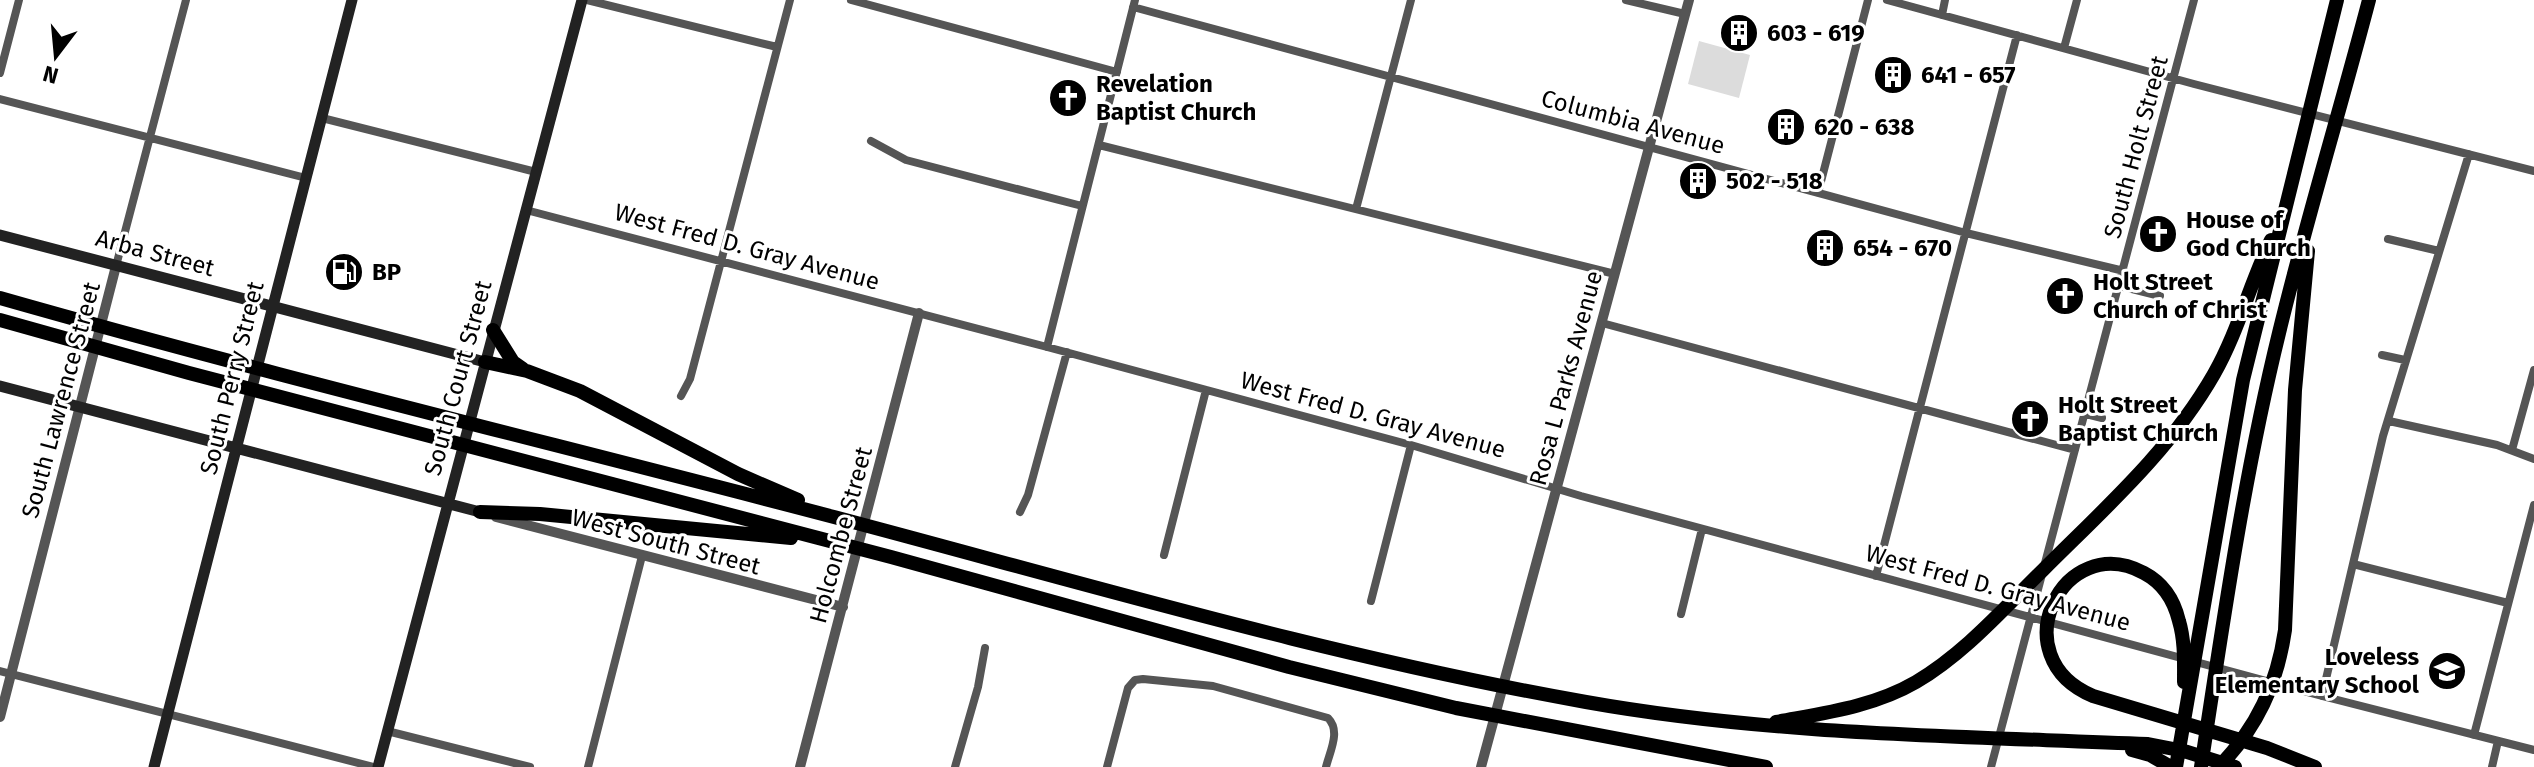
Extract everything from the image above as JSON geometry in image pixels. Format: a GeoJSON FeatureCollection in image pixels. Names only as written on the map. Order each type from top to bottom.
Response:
{"type":"FeatureCollection","features":[{"type":"Feature","properties":{"kind":"highway"},"geometry":{"type":"LineString","coordinates":[[2100,742],[2150,755],[2174,767],[2233,429],[2297,154],[2337,0]]}},
{"type":"Feature","properties":{"kind":"highway"},"geometry":{"type":"LineString","coordinates":[[2201,767],[2261,409],[2279,330],[2369,0]]}},
{"type":"Feature","properties":{"kind":"highway"},"geometry":{"type":"LineString","coordinates":[[1758,725],[1847,709],[1877,699],[1915,682],[1961,651],[2149,464],[2202,393],[2216,370],[2285,210]]}},
{"type":"Feature","properties":{"kind":"highway"},"geometry":{"type":"LineString","coordinates":[[2219,767],[2261,712],[2281,659],[2285,630],[2295,390],[2312,211]]}},
{"type":"Feature","properties":{"kind":"highway"},"geometry":{"type":"LineString","coordinates":[[0,298],[154,342],[834,517],[1174,609],[1467,680],[1648,711],[1758,725],[1846,733],[2148,744],[2184,751],[2235,767]]}},
{"type":"Feature","properties":{"kind":"highway"},"geometry":{"type":"LineString","coordinates":[[0,320],[189,373],[891,557],[1289,667],[1537,725],[1766,767]]}},
{"type":"Feature","properties":{"kind":"highway"},"geometry":{"type":"LineString","coordinates":[[493,330],[513,362],[527,371]]}},
{"type":"Feature","properties":{"kind":"highway"},"geometry":{"type":"LineString","coordinates":[[485,362],[527,371],[580,391],[738,474],[834,517]]}},
{"type":"Feature","properties":{"kind":"highway"},"geometry":{"type":"LineString","coordinates":[[480,512],[540,514],[828,541]]}},
{"type":"Feature","properties":{"kind":"highway"},"geometry":{"type":"LineString","coordinates":[[2185,711],[2184,648],[2179,619],[2168,593],[2138,569],[2124,565],[2088,568],[2075,576],[2060,590],[2050,609],[2046,628],[2053,662],[2069,683],[2093,696],[2267,748],[2315,767]]}},
{"type":"Feature","properties":{"kind":"highway"},"geometry":{"type":"LineString","coordinates":[[1652,747],[1716,767]]}},
{"type":"Feature","properties":{"kind":"main road","name":"South Perry Street"},"geometry":{"type":"LineString","coordinates":[[154,767],[352,0]]}},
{"type":"Feature","properties":{"kind":"main road","name":"South Court Street"},"geometry":{"type":"LineString","coordinates":[[376,767],[584,0]]}},
{"type":"Feature","properties":{"kind":"main road","name":"Arba Street"},"geometry":{"type":"LineString","coordinates":[[0,235],[485,362]]}},
{"type":"Feature","properties":{"kind":"main road"},"geometry":{"type":"LineString","coordinates":[[0,386],[480,512]]}},
{"type":"Feature","properties":{"kind":"street"},"geometry":{"type":"LineString","coordinates":[[0,73],[19,0]]}},
{"type":"Feature","properties":{"kind":"street","name":"South Lawrence Street"},"geometry":{"type":"LineString","coordinates":[[0,717],[6,673],[80,407],[186,0]]}},
{"type":"Feature","properties":{"kind":"street"},"geometry":{"type":"LineString","coordinates":[[584,0],[777,47]]}},
{"type":"Feature","properties":{"kind":"street"},"geometry":{"type":"LineString","coordinates":[[681,396],[690,379],[790,0]]}},
{"type":"Feature","properties":{"kind":"street"},"geometry":{"type":"LineString","coordinates":[[851,0],[1117,72]]}},
{"type":"Feature","properties":{"kind":"street"},"geometry":{"type":"LineString","coordinates":[[1356,209],[1411,0]]}},
{"type":"Feature","properties":{"kind":"street"},"geometry":{"type":"LineString","coordinates":[[1626,0],[1685,14]]}},
{"type":"Feature","properties":{"kind":"street","name":"Rosa L Parks Avenue"},"geometry":{"type":"LineString","coordinates":[[1481,767],[1689,0]]}},
{"type":"Feature","properties":{"kind":"street"},"geometry":{"type":"LineString","coordinates":[[1818,193],[1868,0]]}},
{"type":"Feature","properties":{"kind":"street"},"geometry":{"type":"LineString","coordinates":[[1887,0],[2175,79],[2534,171]]}},
{"type":"Feature","properties":{"kind":"street"},"geometry":{"type":"LineString","coordinates":[[1942,15],[1945,0]]}},
{"type":"Feature","properties":{"kind":"street"},"geometry":{"type":"LineString","coordinates":[[2064,48],[2077,0]]}},
{"type":"Feature","properties":{"kind":"street","name":"South Holt Street"},"geometry":{"type":"LineString","coordinates":[[1991,767],[2194,0]]}},
{"type":"Feature","properties":{"kind":"street"},"geometry":{"type":"LineString","coordinates":[[1047,347],[1134,3]]}},
{"type":"Feature","properties":{"kind":"street","name":"Columbia Avenue"},"geometry":{"type":"LineString","coordinates":[[1134,3],[1818,193],[2124,271]]}},
{"type":"Feature","properties":{"kind":"street"},"geometry":{"type":"LineString","coordinates":[[1876,576],[2017,35]]}},
{"type":"Feature","properties":{"kind":"street"},"geometry":{"type":"LineString","coordinates":[[0,99],[306,178]]}},
{"type":"Feature","properties":{"kind":"street"},"geometry":{"type":"LineString","coordinates":[[322,118],[536,172]]}},
{"type":"Feature","properties":{"kind":"street"},"geometry":{"type":"LineString","coordinates":[[871,141],[906,160],[1082,206]]}},
{"type":"Feature","properties":{"kind":"street"},"geometry":{"type":"LineString","coordinates":[[1099,145],[1615,274]]}},
{"type":"Feature","properties":{"kind":"street"},"geometry":{"type":"LineString","coordinates":[[2322,696],[2383,436],[2469,154]]}},
{"type":"Feature","properties":{"kind":"street","name":"West Fred D. Gray Avenue"},"geometry":{"type":"LineString","coordinates":[[526,210],[1067,352],[1411,445],[1702,529],[2534,750]]}},
{"type":"Feature","properties":{"kind":"street"},"geometry":{"type":"LineString","coordinates":[[2388,239],[2439,251]]}},
{"type":"Feature","properties":{"kind":"street"},"geometry":{"type":"LineString","coordinates":[[2120,286],[2160,296]]}},
{"type":"Feature","properties":{"kind":"street","name":"Holcombe Street"},"geometry":{"type":"LineString","coordinates":[[800,767],[919,313]]}},
{"type":"Feature","properties":{"kind":"street"},"geometry":{"type":"LineString","coordinates":[[1602,323],[2075,450]]}},
{"type":"Feature","properties":{"kind":"street"},"geometry":{"type":"LineString","coordinates":[[1020,512],[1028,495],[1067,352]]}},
{"type":"Feature","properties":{"kind":"street"},"geometry":{"type":"LineString","coordinates":[[2382,355],[2405,360]]}},
{"type":"Feature","properties":{"kind":"street"},"geometry":{"type":"LineString","coordinates":[[2512,450],[2534,370]]}},
{"type":"Feature","properties":{"kind":"street"},"geometry":{"type":"LineString","coordinates":[[1164,555],[1206,390]]}},
{"type":"Feature","properties":{"kind":"street"},"geometry":{"type":"LineString","coordinates":[[2086,414],[2102,418]]}},
{"type":"Feature","properties":{"kind":"street"},"geometry":{"type":"LineString","coordinates":[[2389,421],[2512,450],[2534,459]]}},
{"type":"Feature","properties":{"kind":"street"},"geometry":{"type":"LineString","coordinates":[[1371,601],[1411,445]]}},
{"type":"Feature","properties":{"kind":"street"},"geometry":{"type":"LineString","coordinates":[[2474,735],[2534,505]]}},
{"type":"Feature","properties":{"kind":"street","name":"West South Street"},"geometry":{"type":"LineString","coordinates":[[480,512],[843,607]]}},
{"type":"Feature","properties":{"kind":"street"},"geometry":{"type":"LineString","coordinates":[[1681,614],[1702,529]]}},
{"type":"Feature","properties":{"kind":"street"},"geometry":{"type":"LineString","coordinates":[[588,767],[642,556]]}},
{"type":"Feature","properties":{"kind":"street"},"geometry":{"type":"LineString","coordinates":[[2353,564],[2508,603]]}},
{"type":"Feature","properties":{"kind":"street"},"geometry":{"type":"LineString","coordinates":[[955,767],[978,687],[985,648]]}},
{"type":"Feature","properties":{"kind":"street"},"geometry":{"type":"LineString","coordinates":[[6,673],[376,767]]}},
{"type":"Feature","properties":{"kind":"street"},"geometry":{"type":"LineString","coordinates":[[1107,767],[1128,688],[1143,679],[1213,686],[1323,716],[1333,722],[1334,734],[1326,767]]}},
{"type":"Feature","properties":{"kind":"street"},"geometry":{"type":"LineString","coordinates":[[387,731],[530,767]]}},
{"type":"Feature","properties":{"kind":"street"},"geometry":{"type":"LineString","coordinates":[[2492,767],[2498,741]]}},
{"type":"Feature","properties":{"kind":"shaded area"},"geometry":{"type":"Polygon","coordinates":[[[1699,41],[1750,55],[1739,98],[1688,84],[1699,41]]]}},
{"type":"Feature","properties":{"kind":"place","name":"603 - 619"},"geometry":{"type":"Point","coordinates":[1739,33]}},
{"type":"Feature","properties":{"kind":"place","name":"641 - 657"},"geometry":{"type":"Point","coordinates":[1893,75]}},
{"type":"Feature","properties":{"kind":"place","name":"Revelation Baptist Church"},"geometry":{"type":"Point","coordinates":[1068,98]}},
{"type":"Feature","properties":{"kind":"place","name":"620 - 638"},"geometry":{"type":"Point","coordinates":[1786,127]}},
{"type":"Feature","properties":{"kind":"place","name":"502 - 518"},"geometry":{"type":"Point","coordinates":[1698,181]}},
{"type":"Feature","properties":{"kind":"place","name":"House of God Church"},"geometry":{"type":"Point","coordinates":[2158,234]}},
{"type":"Feature","properties":{"kind":"place","name":"654 - 670"},"geometry":{"type":"Point","coordinates":[1825,248]}},
{"type":"Feature","properties":{"kind":"place","name":"BP"},"geometry":{"type":"Point","coordinates":[344,272]}},
{"type":"Feature","properties":{"kind":"place","name":"Holt Street Church of Christ"},"geometry":{"type":"Point","coordinates":[2065,296]}},
{"type":"Feature","properties":{"kind":"place","name":"Holt Street Baptist Church"},"geometry":{"type":"Point","coordinates":[2030,419]}},
{"type":"Feature","properties":{"kind":"place","name":"Loveless Elementary School"},"geometry":{"type":"Point","coordinates":[2447,671]}}]}
